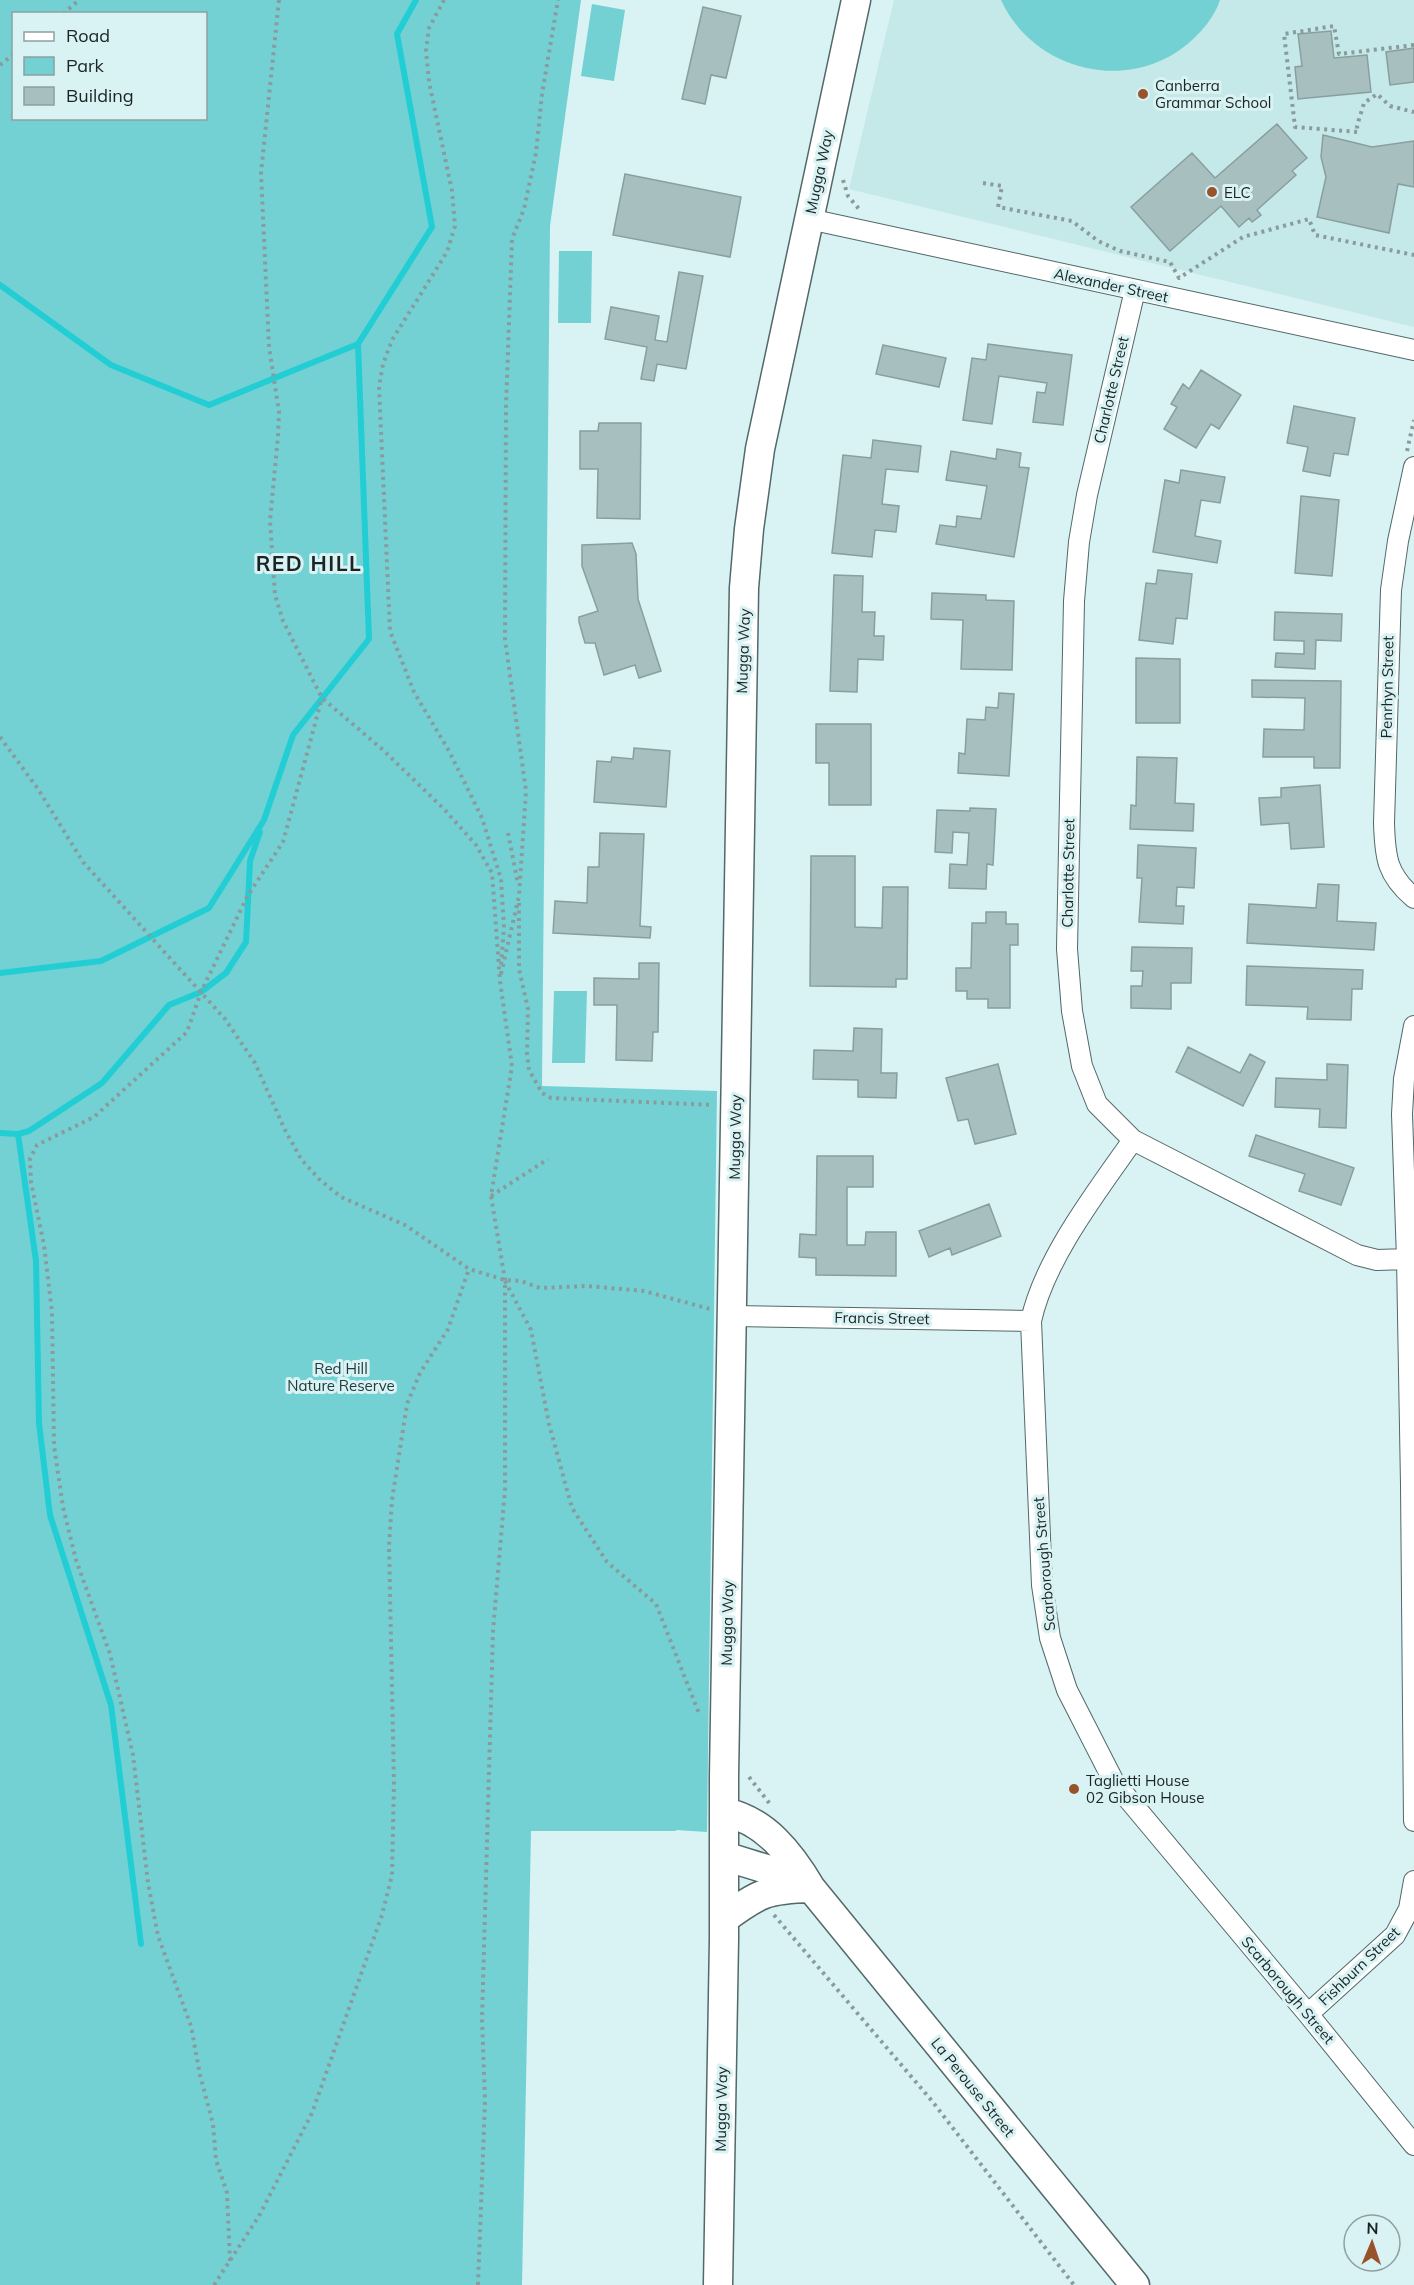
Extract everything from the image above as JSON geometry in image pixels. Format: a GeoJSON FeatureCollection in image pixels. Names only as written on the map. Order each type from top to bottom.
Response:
{"type":"FeatureCollection","features":[{"type":"Feature","properties":{"kind":"main road","name":"Mugga Way"},"geometry":{"type":"LineString","coordinates":[[718,2285],[742,649],[748,541],[760,449],[856,0]]}},
{"type":"Feature","properties":{"kind":"main road","name":"La Perouse Street"},"geometry":{"type":"LineString","coordinates":[[724,1812],[738,1815],[756,1824],[773,1838],[799,1867],[811,1888],[1135,2285]]}},
{"type":"Feature","properties":{"kind":"main road","name":"La Perouse Street"},"geometry":{"type":"LineString","coordinates":[[724,1856],[776,1872],[811,1888]]}},
{"type":"Feature","properties":{"kind":"main road"},"geometry":{"type":"LineString","coordinates":[[724,1919],[763,1893],[811,1888]]}},
{"type":"Feature","properties":{"kind":"street","name":"Alexander Street"},"geometry":{"type":"LineString","coordinates":[[809,219],[1414,350]]}},
{"type":"Feature","properties":{"kind":"street","name":"Charlotte Street"},"geometry":{"type":"LineString","coordinates":[[1135,290],[1087,495],[1079,542],[1074,601],[1067,949],[1072,1011],[1082,1066],[1097,1104],[1133,1140],[1357,1256],[1377,1260],[1407,1259]]}},
{"type":"Feature","properties":{"kind":"street","name":"Penrhyn Street"},"geometry":{"type":"LineString","coordinates":[[1414,467],[1398,541],[1391,590],[1384,823],[1385,857],[1389,868],[1394,879],[1414,898]]}},
{"type":"Feature","properties":{"kind":"street"},"geometry":{"type":"LineString","coordinates":[[1414,1026],[1404,1079],[1402,1114],[1413,1484],[1414,1821]]}},
{"type":"Feature","properties":{"kind":"street","name":"Scarborough Street"},"geometry":{"type":"LineString","coordinates":[[1133,1140],[1088,1204],[1061,1250],[1039,1295],[1031,1321],[1042,1585],[1050,1638],[1067,1690],[1114,1782],[1414,2145]]}},
{"type":"Feature","properties":{"kind":"street","name":"Francis Street"},"geometry":{"type":"LineString","coordinates":[[733,1316],[1031,1321]]}},
{"type":"Feature","properties":{"kind":"street","name":"Fishburn Street"},"geometry":{"type":"LineString","coordinates":[[1308,2014],[1395,1935],[1409,1909],[1414,1881]]}},
{"type":"Feature","properties":{"kind":"path"},"geometry":{"type":"LineString","coordinates":[[65,12],[79,0]]}},
{"type":"Feature","properties":{"kind":"path"},"geometry":{"type":"LineString","coordinates":[[279,0],[261,173],[269,347],[279,412],[279,436],[270,521],[275,595],[283,621],[322,698],[382,749],[444,809],[476,845],[492,873],[500,981],[512,1066],[491,1196],[505,1280],[505,1490],[493,1631],[482,2019],[485,2101],[478,2285]]}},
{"type":"Feature","properties":{"kind":"path"},"geometry":{"type":"LineString","coordinates":[[444,0],[429,28],[426,51],[429,82],[452,191],[455,226],[447,252],[392,340],[383,363],[380,386],[390,631],[414,692],[449,751],[482,818],[495,859],[501,879],[504,927],[500,981]]}},
{"type":"Feature","properties":{"kind":"path"},"geometry":{"type":"LineString","coordinates":[[558,0],[542,94],[536,153],[524,209],[512,239],[506,406],[505,639],[526,791],[519,896],[519,969],[528,1009],[529,1070],[542,1093],[551,1098],[735,1104]]}},
{"type":"Feature","properties":{"kind":"path"},"geometry":{"type":"LineString","coordinates":[[1414,45],[1339,54],[1334,26],[1284,34],[1295,127],[1358,132],[1357,126],[1364,104],[1377,94],[1390,106],[1414,112]]}},
{"type":"Feature","properties":{"kind":"path"},"geometry":{"type":"LineString","coordinates":[[0,65],[12,56]]}},
{"type":"Feature","properties":{"kind":"path"},"geometry":{"type":"LineString","coordinates":[[983,183],[1002,186],[998,207],[1072,221],[1098,241],[1120,251],[1170,262],[1179,278],[1243,237],[1309,219],[1315,235],[1414,255]]}},
{"type":"Feature","properties":{"kind":"path"},"geometry":{"type":"LineString","coordinates":[[230,2261],[227,2193],[216,2160],[213,2124],[200,2075],[191,2026],[159,1936],[148,1883],[133,1755],[110,1654],[76,1560],[63,1507],[54,1446],[52,1312],[44,1245],[31,1182],[30,1159],[37,1145],[94,1117],[187,1032],[201,992],[248,895],[283,842],[322,698]]}},
{"type":"Feature","properties":{"kind":"path"},"geometry":{"type":"LineString","coordinates":[[0,737],[38,789],[83,861],[240,1038],[255,1063],[285,1130],[301,1159],[319,1179],[341,1197],[405,1225],[469,1269],[505,1280],[521,1281],[540,1288],[587,1286],[644,1291],[733,1316]]}},
{"type":"Feature","properties":{"kind":"path"},"geometry":{"type":"LineString","coordinates":[[500,981],[519,896],[508,833]]}},
{"type":"Feature","properties":{"kind":"path"},"geometry":{"type":"LineString","coordinates":[[491,1196],[549,1159]]}},
{"type":"Feature","properties":{"kind":"path"},"geometry":{"type":"LineString","coordinates":[[213,2285],[259,2216],[312,2113],[382,1915],[392,1875],[394,1783],[389,1545],[392,1500],[407,1404],[420,1373],[448,1329],[469,1269]]}},
{"type":"Feature","properties":{"kind":"path"},"geometry":{"type":"LineString","coordinates":[[505,1280],[531,1330],[549,1424],[572,1508],[607,1562],[656,1604],[702,1723]]}},
{"type":"Feature","properties":{"kind":"path"},"geometry":{"type":"LineString","coordinates":[[771,1911],[932,2101],[1074,2285]]}},
{"type":"Feature","properties":{"kind":"shaded area","name":"Canberra Grammar School"},"geometry":{"type":"Polygon","coordinates":[[[894,0],[1414,0],[1414,327],[849,189],[894,0]]]}},
{"type":"Feature","properties":{"kind":"green space","name":"Red Hill Nature Reserve"},"geometry":{"type":"Polygon","coordinates":[[[0,0],[581,0],[550,226],[542,1086],[717,1091],[707,1832],[676,1830],[531,1831],[522,2285],[0,2285],[0,0]]]}},
{"type":"Feature","properties":{"kind":"green space"},"geometry":{"type":"Polygon","coordinates":[[[1001,0],[1220,0],[1212,17],[1200,32],[1167,58],[1141,68],[1113,71],[1086,68],[1060,59],[1036,44],[1016,25],[1001,0]]]}},
{"type":"Feature","properties":{"kind":"green space"},"geometry":{"type":"Polygon","coordinates":[[[592,4],[625,10],[614,81],[581,76],[592,4]]]}},
{"type":"Feature","properties":{"kind":"green space"},"geometry":{"type":"Polygon","coordinates":[[[559,251],[592,251],[591,323],[558,323],[559,251]]]}},
{"type":"Feature","properties":{"kind":"green space"},"geometry":{"type":"Polygon","coordinates":[[[554,991],[587,991],[585,1063],[552,1063],[554,991]]]}},
{"type":"Feature","properties":{"kind":"building"},"geometry":{"type":"Polygon","coordinates":[[[703,7],[741,16],[726,78],[711,75],[705,104],[682,99],[703,7]]]}},
{"type":"Feature","properties":{"kind":"building"},"geometry":{"type":"Polygon","coordinates":[[[1331,31],[1334,58],[1367,55],[1371,92],[1298,99],[1295,67],[1302,66],[1298,34],[1331,31]]]}},
{"type":"Feature","properties":{"kind":"building"},"geometry":{"type":"Polygon","coordinates":[[[1414,48],[1414,82],[1390,85],[1386,52],[1414,48]]]}},
{"type":"Feature","properties":{"kind":"building","name":"ELC"},"geometry":{"type":"Polygon","coordinates":[[[1277,124],[1307,158],[1292,171],[1296,175],[1257,210],[1261,215],[1252,222],[1249,218],[1239,227],[1221,206],[1170,251],[1131,207],[1192,153],[1215,178],[1277,124]]]}},
{"type":"Feature","properties":{"kind":"building"},"geometry":{"type":"Polygon","coordinates":[[[1323,135],[1372,147],[1414,141],[1414,187],[1398,184],[1389,233],[1317,217],[1326,177],[1321,157],[1323,135]]]}},
{"type":"Feature","properties":{"kind":"building"},"geometry":{"type":"Polygon","coordinates":[[[625,174],[741,197],[730,257],[613,235],[625,174]]]}},
{"type":"Feature","properties":{"kind":"building"},"geometry":{"type":"Polygon","coordinates":[[[679,272],[703,276],[686,369],[657,364],[654,381],[641,379],[647,347],[605,339],[611,307],[659,316],[655,340],[667,342],[679,272]]]}},
{"type":"Feature","properties":{"kind":"building"},"geometry":{"type":"Polygon","coordinates":[[[988,344],[1072,355],[1063,425],[1033,422],[1037,392],[1045,393],[1047,383],[999,376],[992,424],[963,420],[972,358],[986,360],[988,344]]]}},
{"type":"Feature","properties":{"kind":"building"},"geometry":{"type":"Polygon","coordinates":[[[883,345],[946,358],[939,387],[876,374],[883,345]]]}},
{"type":"Feature","properties":{"kind":"building"},"geometry":{"type":"Polygon","coordinates":[[[1201,370],[1241,395],[1219,429],[1211,424],[1196,448],[1164,429],[1177,407],[1171,404],[1183,384],[1189,389],[1201,370]]]}},
{"type":"Feature","properties":{"kind":"building"},"geometry":{"type":"Polygon","coordinates":[[[1294,406],[1355,418],[1348,455],[1334,453],[1330,476],[1303,471],[1308,447],[1287,443],[1294,406]]]}},
{"type":"Feature","properties":{"kind":"building"},"geometry":{"type":"Polygon","coordinates":[[[599,423],[641,423],[640,519],[597,518],[598,469],[580,469],[580,431],[598,431],[599,423]]]}},
{"type":"Feature","properties":{"kind":"building"},"geometry":{"type":"Polygon","coordinates":[[[873,440],[921,446],[918,472],[886,469],[882,504],[899,506],[896,532],[875,530],[872,557],[832,553],[843,455],[871,458],[873,440]]]}},
{"type":"Feature","properties":{"kind":"building"},"geometry":{"type":"Polygon","coordinates":[[[997,449],[1021,453],[1019,467],[1029,468],[1014,557],[936,544],[940,525],[956,527],[957,516],[981,519],[987,486],[946,480],[951,451],[996,459],[997,449]]]}},
{"type":"Feature","properties":{"kind":"building"},"geometry":{"type":"Polygon","coordinates":[[[1181,470],[1225,477],[1220,503],[1201,500],[1195,536],[1221,541],[1217,563],[1153,552],[1165,480],[1179,483],[1181,470]]]}},
{"type":"Feature","properties":{"kind":"building"},"geometry":{"type":"Polygon","coordinates":[[[1301,496],[1339,500],[1332,576],[1295,573],[1301,496]]]}},
{"type":"Feature","properties":{"kind":"building"},"geometry":{"type":"Polygon","coordinates":[[[632,543],[636,554],[638,599],[661,671],[639,678],[635,665],[604,675],[595,643],[585,643],[579,622],[579,617],[598,611],[582,566],[582,545],[632,543]]]}},
{"type":"Feature","properties":{"kind":"building"},"geometry":{"type":"Polygon","coordinates":[[[1158,570],[1192,574],[1187,619],[1176,618],[1173,644],[1139,640],[1146,583],[1156,584],[1158,570]]]}},
{"type":"Feature","properties":{"kind":"building"},"geometry":{"type":"Polygon","coordinates":[[[834,575],[863,576],[862,612],[875,612],[874,636],[884,636],[883,660],[858,659],[857,692],[830,691],[834,575]]]}},
{"type":"Feature","properties":{"kind":"building"},"geometry":{"type":"Polygon","coordinates":[[[932,593],[986,595],[986,600],[1014,601],[1012,670],[961,669],[963,620],[931,619],[932,593]]]}},
{"type":"Feature","properties":{"kind":"building"},"geometry":{"type":"Polygon","coordinates":[[[1275,612],[1342,614],[1341,641],[1316,640],[1315,669],[1275,667],[1276,653],[1304,654],[1304,641],[1274,640],[1275,612]]]}},
{"type":"Feature","properties":{"kind":"building"},"geometry":{"type":"Polygon","coordinates":[[[1136,658],[1180,659],[1180,723],[1136,723],[1136,658]]]}},
{"type":"Feature","properties":{"kind":"building"},"geometry":{"type":"Polygon","coordinates":[[[1252,680],[1341,681],[1340,768],[1314,768],[1314,757],[1263,757],[1264,729],[1304,730],[1305,698],[1252,697],[1252,680]]]}},
{"type":"Feature","properties":{"kind":"building"},"geometry":{"type":"Polygon","coordinates":[[[999,693],[1014,694],[1009,776],[958,773],[959,753],[965,754],[967,719],[985,720],[986,707],[998,708],[999,693]]]}},
{"type":"Feature","properties":{"kind":"building"},"geometry":{"type":"Polygon","coordinates":[[[816,724],[871,724],[871,805],[829,805],[829,763],[816,763],[816,724]]]}},
{"type":"Feature","properties":{"kind":"building"},"geometry":{"type":"Polygon","coordinates":[[[634,748],[670,751],[666,807],[594,802],[597,761],[611,762],[612,757],[633,759],[634,748]]]}},
{"type":"Feature","properties":{"kind":"building"},"geometry":{"type":"Polygon","coordinates":[[[1137,757],[1177,758],[1175,803],[1194,804],[1193,831],[1130,829],[1131,805],[1136,806],[1137,757]]]}},
{"type":"Feature","properties":{"kind":"building"},"geometry":{"type":"Polygon","coordinates":[[[1320,785],[1324,847],[1291,849],[1289,823],[1261,825],[1259,798],[1281,797],[1281,788],[1320,785]]]}},
{"type":"Feature","properties":{"kind":"building"},"geometry":{"type":"Polygon","coordinates":[[[970,808],[996,809],[993,865],[987,864],[986,889],[949,888],[950,864],[967,865],[969,833],[953,832],[952,853],[935,852],[937,810],[970,811],[970,808]]]}},
{"type":"Feature","properties":{"kind":"building"},"geometry":{"type":"Polygon","coordinates":[[[600,833],[644,834],[640,926],[651,927],[650,938],[553,933],[555,901],[587,903],[588,867],[599,867],[600,833]]]}},
{"type":"Feature","properties":{"kind":"building"},"geometry":{"type":"Polygon","coordinates":[[[1138,845],[1196,848],[1194,888],[1177,887],[1176,906],[1184,906],[1183,924],[1139,922],[1142,878],[1137,878],[1138,845]]]}},
{"type":"Feature","properties":{"kind":"building"},"geometry":{"type":"Polygon","coordinates":[[[811,856],[855,856],[855,927],[882,928],[883,887],[908,887],[907,979],[896,979],[896,987],[810,986],[811,856]]]}},
{"type":"Feature","properties":{"kind":"building"},"geometry":{"type":"Polygon","coordinates":[[[1318,884],[1339,885],[1337,921],[1376,923],[1374,950],[1247,943],[1249,904],[1316,908],[1318,884]]]}},
{"type":"Feature","properties":{"kind":"building"},"geometry":{"type":"Polygon","coordinates":[[[986,912],[1006,912],[1006,924],[1018,924],[1018,945],[1010,945],[1010,1008],[988,1008],[988,999],[967,999],[967,991],[956,991],[956,968],[971,968],[972,923],[986,923],[986,912]]]}},
{"type":"Feature","properties":{"kind":"building"},"geometry":{"type":"Polygon","coordinates":[[[1132,947],[1192,948],[1191,983],[1171,983],[1171,1009],[1131,1008],[1131,986],[1142,986],[1143,971],[1131,971],[1132,947]]]}},
{"type":"Feature","properties":{"kind":"building"},"geometry":{"type":"Polygon","coordinates":[[[639,963],[659,963],[658,1032],[653,1032],[652,1061],[616,1060],[617,1005],[594,1005],[594,978],[639,979],[639,963]]]}},
{"type":"Feature","properties":{"kind":"building"},"geometry":{"type":"Polygon","coordinates":[[[1247,966],[1363,970],[1362,989],[1352,989],[1351,1020],[1307,1019],[1308,1007],[1246,1005],[1247,966]]]}},
{"type":"Feature","properties":{"kind":"building"},"geometry":{"type":"Polygon","coordinates":[[[854,1028],[882,1029],[881,1073],[897,1073],[896,1098],[858,1097],[858,1080],[813,1079],[814,1050],[853,1051],[854,1028]]]}},
{"type":"Feature","properties":{"kind":"building"},"geometry":{"type":"Polygon","coordinates":[[[1188,1047],[1240,1073],[1250,1054],[1265,1062],[1243,1106],[1176,1072],[1188,1047]]]}},
{"type":"Feature","properties":{"kind":"building"},"geometry":{"type":"Polygon","coordinates":[[[998,1064],[1016,1134],[975,1144],[968,1119],[958,1121],[946,1078],[998,1064]]]}},
{"type":"Feature","properties":{"kind":"building"},"geometry":{"type":"Polygon","coordinates":[[[1327,1064],[1348,1065],[1346,1128],[1319,1127],[1320,1109],[1275,1107],[1276,1078],[1327,1080],[1327,1064]]]}},
{"type":"Feature","properties":{"kind":"building"},"geometry":{"type":"Polygon","coordinates":[[[1256,1135],[1354,1168],[1341,1205],[1299,1191],[1305,1174],[1249,1156],[1256,1135]]]}},
{"type":"Feature","properties":{"kind":"building"},"geometry":{"type":"Polygon","coordinates":[[[817,1156],[873,1156],[873,1187],[847,1187],[847,1245],[865,1245],[866,1232],[896,1232],[896,1276],[816,1275],[816,1258],[799,1257],[800,1234],[816,1235],[817,1156]]]}},
{"type":"Feature","properties":{"kind":"building"},"geometry":{"type":"Polygon","coordinates":[[[989,1204],[1001,1236],[952,1255],[950,1248],[929,1257],[919,1231],[989,1204]]]}},
{"type":"Feature","properties":{"kind":"waterway"},"geometry":{"type":"LineString","coordinates":[[0,285],[111,365],[209,405],[358,344],[432,227],[397,34],[416,0]]}},
{"type":"Feature","properties":{"kind":"waterway"},"geometry":{"type":"LineString","coordinates":[[0,973],[101,961],[209,908],[264,820],[293,735],[369,639],[358,344]]}},
{"type":"Feature","properties":{"kind":"waterway"},"geometry":{"type":"LineString","coordinates":[[0,1133],[18,1134],[29,1131],[102,1083],[169,1005],[201,992],[226,973],[246,942],[250,861],[260,832]]}},
{"type":"Feature","properties":{"kind":"waterway"},"geometry":{"type":"LineString","coordinates":[[18,1134],[36,1261],[39,1423],[50,1515],[111,1705],[141,1944]]}},
{"type":"Feature","properties":{"kind":"place","name":"Canberra Grammar School"},"geometry":{"type":"Point","coordinates":[1143,94]}},
{"type":"Feature","properties":{"kind":"place","name":"ELC"},"geometry":{"type":"Point","coordinates":[1212,192]}},
{"type":"Feature","properties":{"kind":"place","name":"Taglietti House 02 Gibson House"},"geometry":{"type":"Point","coordinates":[1074,1789]}},
{"type":"Feature","properties":{"kind":"district","name":"RED HILL"},"geometry":{"type":"Point","coordinates":[309,563]}}]}
